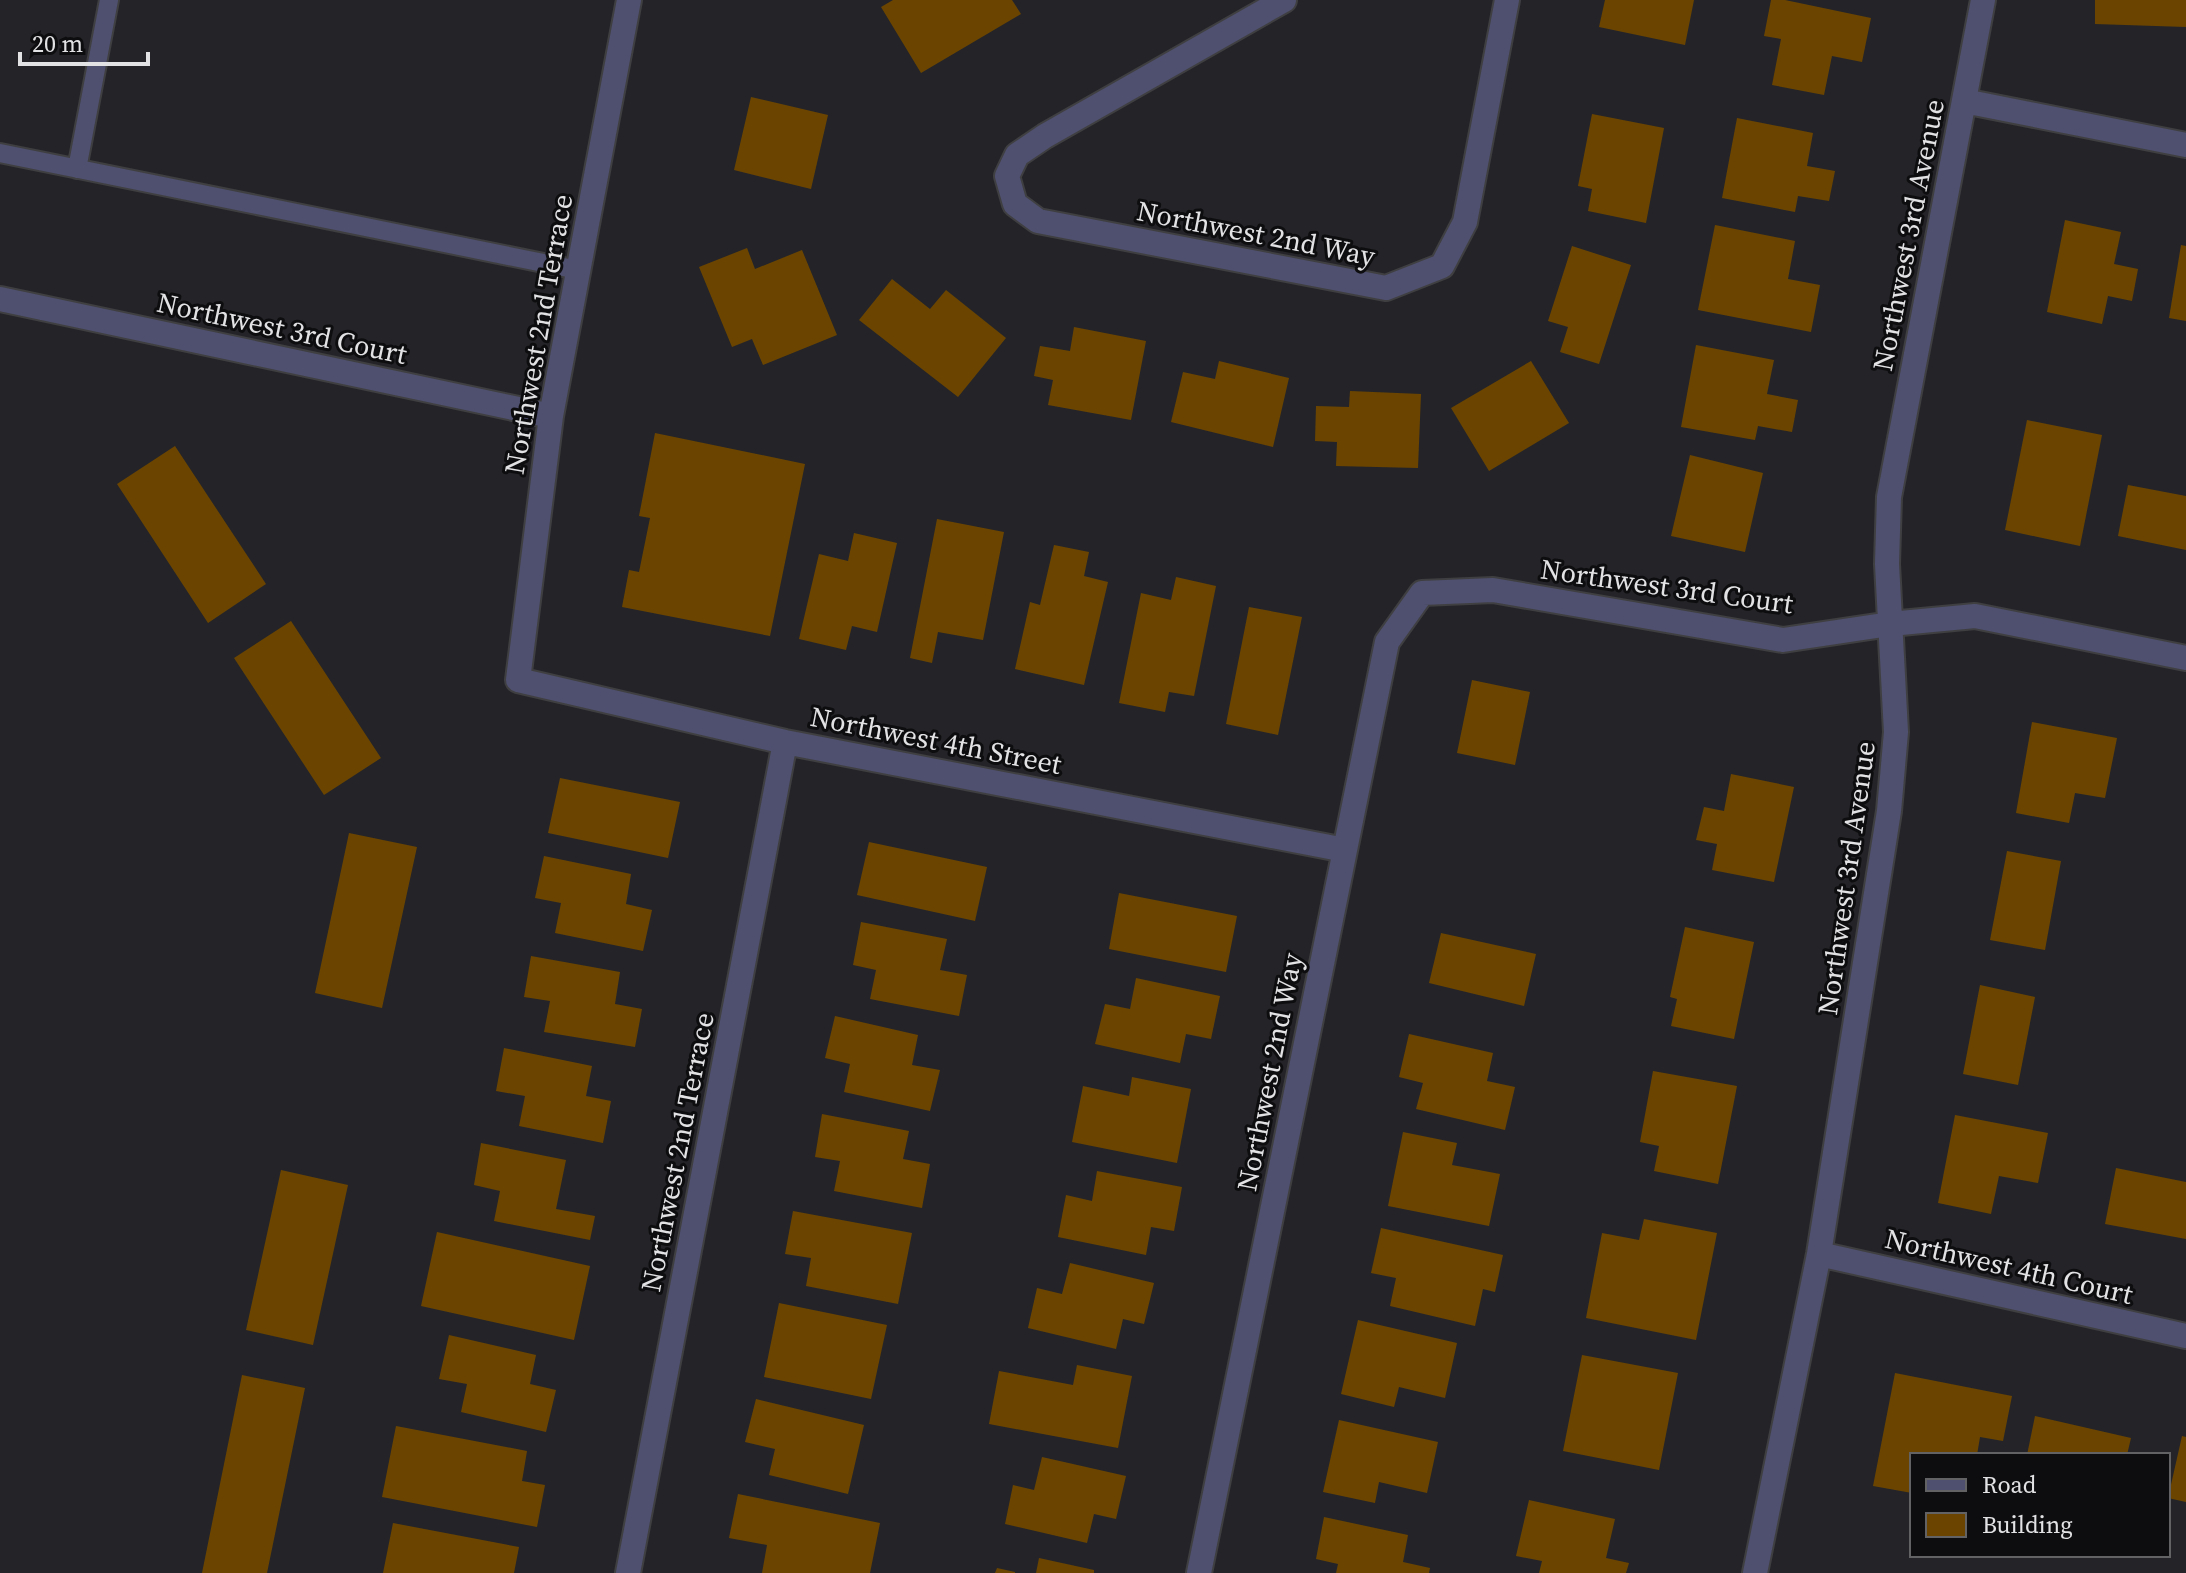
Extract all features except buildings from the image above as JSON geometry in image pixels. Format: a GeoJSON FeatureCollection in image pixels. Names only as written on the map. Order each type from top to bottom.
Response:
{"type":"FeatureCollection","features":[{"type":"Feature","properties":{"kind":"street","name":"Northwest 2nd Terrace"},"geometry":{"type":"LineString","coordinates":[[518,680],[551,416],[629,0]]}},
{"type":"Feature","properties":{"kind":"street","name":"Northwest 2nd Way"},"geometry":{"type":"LineString","coordinates":[[1284,0],[1017,155],[1007,176],[1015,204],[1038,221],[1386,288],[1442,266],[1465,222],[1507,0]]}},
{"type":"Feature","properties":{"kind":"street","name":"Northwest 3rd Avenue"},"geometry":{"type":"LineString","coordinates":[[1755,1573],[1819,1254],[1889,811],[1896,732],[1887,564],[1889,497],[1983,0]]}},
{"type":"Feature","properties":{"kind":"street"},"geometry":{"type":"LineString","coordinates":[[1964,101],[2186,145]]}},
{"type":"Feature","properties":{"kind":"street","name":"Northwest 3rd Court"},"geometry":{"type":"LineString","coordinates":[[0,299],[551,416]]}},
{"type":"Feature","properties":{"kind":"street","name":"Northwest 3rd Court"},"geometry":{"type":"LineString","coordinates":[[1422,593],[1493,590],[1783,640],[1890,624],[1975,616],[2186,658]]}},
{"type":"Feature","properties":{"kind":"street","name":"Northwest 2nd Way"},"geometry":{"type":"LineString","coordinates":[[1199,1573],[1387,642],[1422,593]]}},
{"type":"Feature","properties":{"kind":"street","name":"Northwest 4th Street"},"geometry":{"type":"LineString","coordinates":[[518,680],[785,742],[1345,850]]}},
{"type":"Feature","properties":{"kind":"street","name":"Northwest 2nd Terrace"},"geometry":{"type":"LineString","coordinates":[[628,1573],[785,742]]}},
{"type":"Feature","properties":{"kind":"street","name":"Northwest 4th Court"},"geometry":{"type":"LineString","coordinates":[[1819,1254],[2186,1336]]}},
{"type":"Feature","properties":{"kind":"lane"},"geometry":{"type":"LineString","coordinates":[[77,169],[109,0]]}},
{"type":"Feature","properties":{"kind":"lane"},"geometry":{"type":"LineString","coordinates":[[0,153],[578,270]]}}]}
